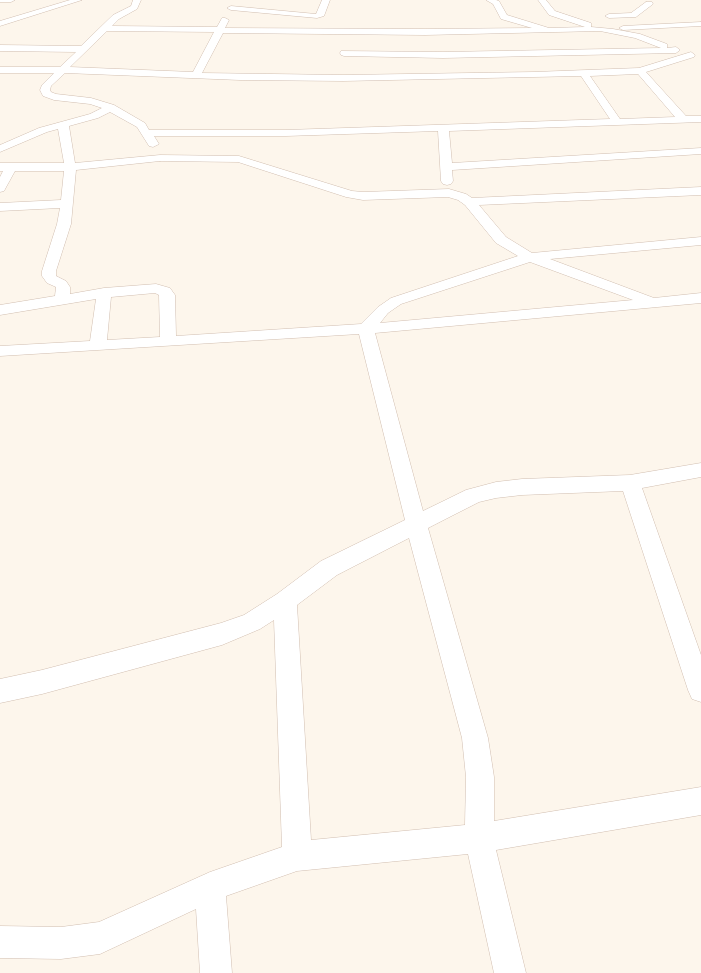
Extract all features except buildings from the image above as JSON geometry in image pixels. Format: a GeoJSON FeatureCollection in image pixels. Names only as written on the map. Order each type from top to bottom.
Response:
{"type":"FeatureCollection","features":[{"type":"Feature","properties":{"kind":"street"},"geometry":{"type":"LineString","coordinates":[[0,0],[11,0]]}},
{"type":"Feature","properties":{"kind":"street"},"geometry":{"type":"LineString","coordinates":[[0,23],[78,0]]}},
{"type":"Feature","properties":{"kind":"street"},"geometry":{"type":"LineString","coordinates":[[137,0],[134,7],[116,17],[47,85],[45,90],[47,94],[54,97],[99,102],[136,121],[147,133],[160,158]]}},
{"type":"Feature","properties":{"kind":"street"},"geometry":{"type":"LineString","coordinates":[[196,75],[221,30],[235,0]]}},
{"type":"Feature","properties":{"kind":"street"},"geometry":{"type":"LineString","coordinates":[[231,8],[317,16],[321,14],[326,0]]}},
{"type":"Feature","properties":{"kind":"street"},"geometry":{"type":"LineString","coordinates":[[490,0],[496,3],[504,17],[549,30]]}},
{"type":"Feature","properties":{"kind":"street"},"geometry":{"type":"LineString","coordinates":[[0,70],[63,70],[196,75],[584,74],[640,71],[695,56],[630,34],[600,29],[552,13],[542,0]]}},
{"type":"Feature","properties":{"kind":"street"},"geometry":{"type":"LineString","coordinates":[[504,17],[630,16],[651,4]]}},
{"type":"Feature","properties":{"kind":"street"},"geometry":{"type":"LineString","coordinates":[[669,17],[696,33]]}},
{"type":"Feature","properties":{"kind":"street"},"geometry":{"type":"LineString","coordinates":[[344,46],[549,30],[701,24]]}},
{"type":"Feature","properties":{"kind":"street"},"geometry":{"type":"LineString","coordinates":[[105,28],[221,30],[344,46],[442,55],[676,50]]}},
{"type":"Feature","properties":{"kind":"street"},"geometry":{"type":"LineString","coordinates":[[0,48],[85,49]]}},
{"type":"Feature","properties":{"kind":"street"},"geometry":{"type":"LineString","coordinates":[[640,71],[683,119]]}},
{"type":"Feature","properties":{"kind":"street"},"geometry":{"type":"LineString","coordinates":[[584,74],[617,122]]}},
{"type":"Feature","properties":{"kind":"street"},"geometry":{"type":"LineString","coordinates":[[0,149],[43,130],[94,116],[110,107]]}},
{"type":"Feature","properties":{"kind":"street"},"geometry":{"type":"LineString","coordinates":[[147,133],[286,133],[701,119]]}},
{"type":"Feature","properties":{"kind":"street"},"geometry":{"type":"LineString","coordinates":[[62,300],[63,287],[61,284],[52,280],[49,276],[49,271],[64,224],[67,204],[70,167],[63,125]]}},
{"type":"Feature","properties":{"kind":"street"},"geometry":{"type":"LineString","coordinates":[[443,128],[449,193]]}},
{"type":"Feature","properties":{"kind":"street"},"geometry":{"type":"LineString","coordinates":[[446,167],[701,151]]}},
{"type":"Feature","properties":{"kind":"street"},"geometry":{"type":"LineString","coordinates":[[0,188],[6,168],[70,167],[160,158],[239,160],[334,189],[363,196],[449,193],[462,197],[469,202],[501,240],[514,249],[530,257],[654,302]]}},
{"type":"Feature","properties":{"kind":"street"},"geometry":{"type":"LineString","coordinates":[[469,202],[701,191]]}},
{"type":"Feature","properties":{"kind":"street"},"geometry":{"type":"LineString","coordinates":[[0,207],[67,204]]}},
{"type":"Feature","properties":{"kind":"street"},"geometry":{"type":"LineString","coordinates":[[366,329],[382,310],[396,302],[530,257],[701,240]]}},
{"type":"Feature","properties":{"kind":"street"},"geometry":{"type":"LineString","coordinates":[[0,310],[104,293],[156,288],[165,291],[167,295],[168,342]]}},
{"type":"Feature","properties":{"kind":"street"},"geometry":{"type":"LineString","coordinates":[[98,346],[104,293]]}},
{"type":"Feature","properties":{"kind":"street"},"geometry":{"type":"LineString","coordinates":[[0,351],[366,329],[701,298]]}},
{"type":"Feature","properties":{"kind":"street"},"geometry":{"type":"LineString","coordinates":[[366,329],[416,524],[475,738],[480,777],[479,838],[510,973]]}},
{"type":"Feature","properties":{"kind":"street"},"geometry":{"type":"LineString","coordinates":[[0,691],[42,682],[222,634],[252,622],[285,601],[329,568],[473,496],[496,490],[630,483],[701,470]]}},
{"type":"Feature","properties":{"kind":"street"},"geometry":{"type":"LineString","coordinates":[[630,483],[701,690]]}},
{"type":"Feature","properties":{"kind":"street"},"geometry":{"type":"LineString","coordinates":[[285,601],[297,856]]}},
{"type":"Feature","properties":{"kind":"street"},"geometry":{"type":"LineString","coordinates":[[0,942],[61,943],[100,938],[210,887],[297,856],[479,838],[701,801]]}},
{"type":"Feature","properties":{"kind":"street"},"geometry":{"type":"LineString","coordinates":[[210,887],[216,973]]}}]}
